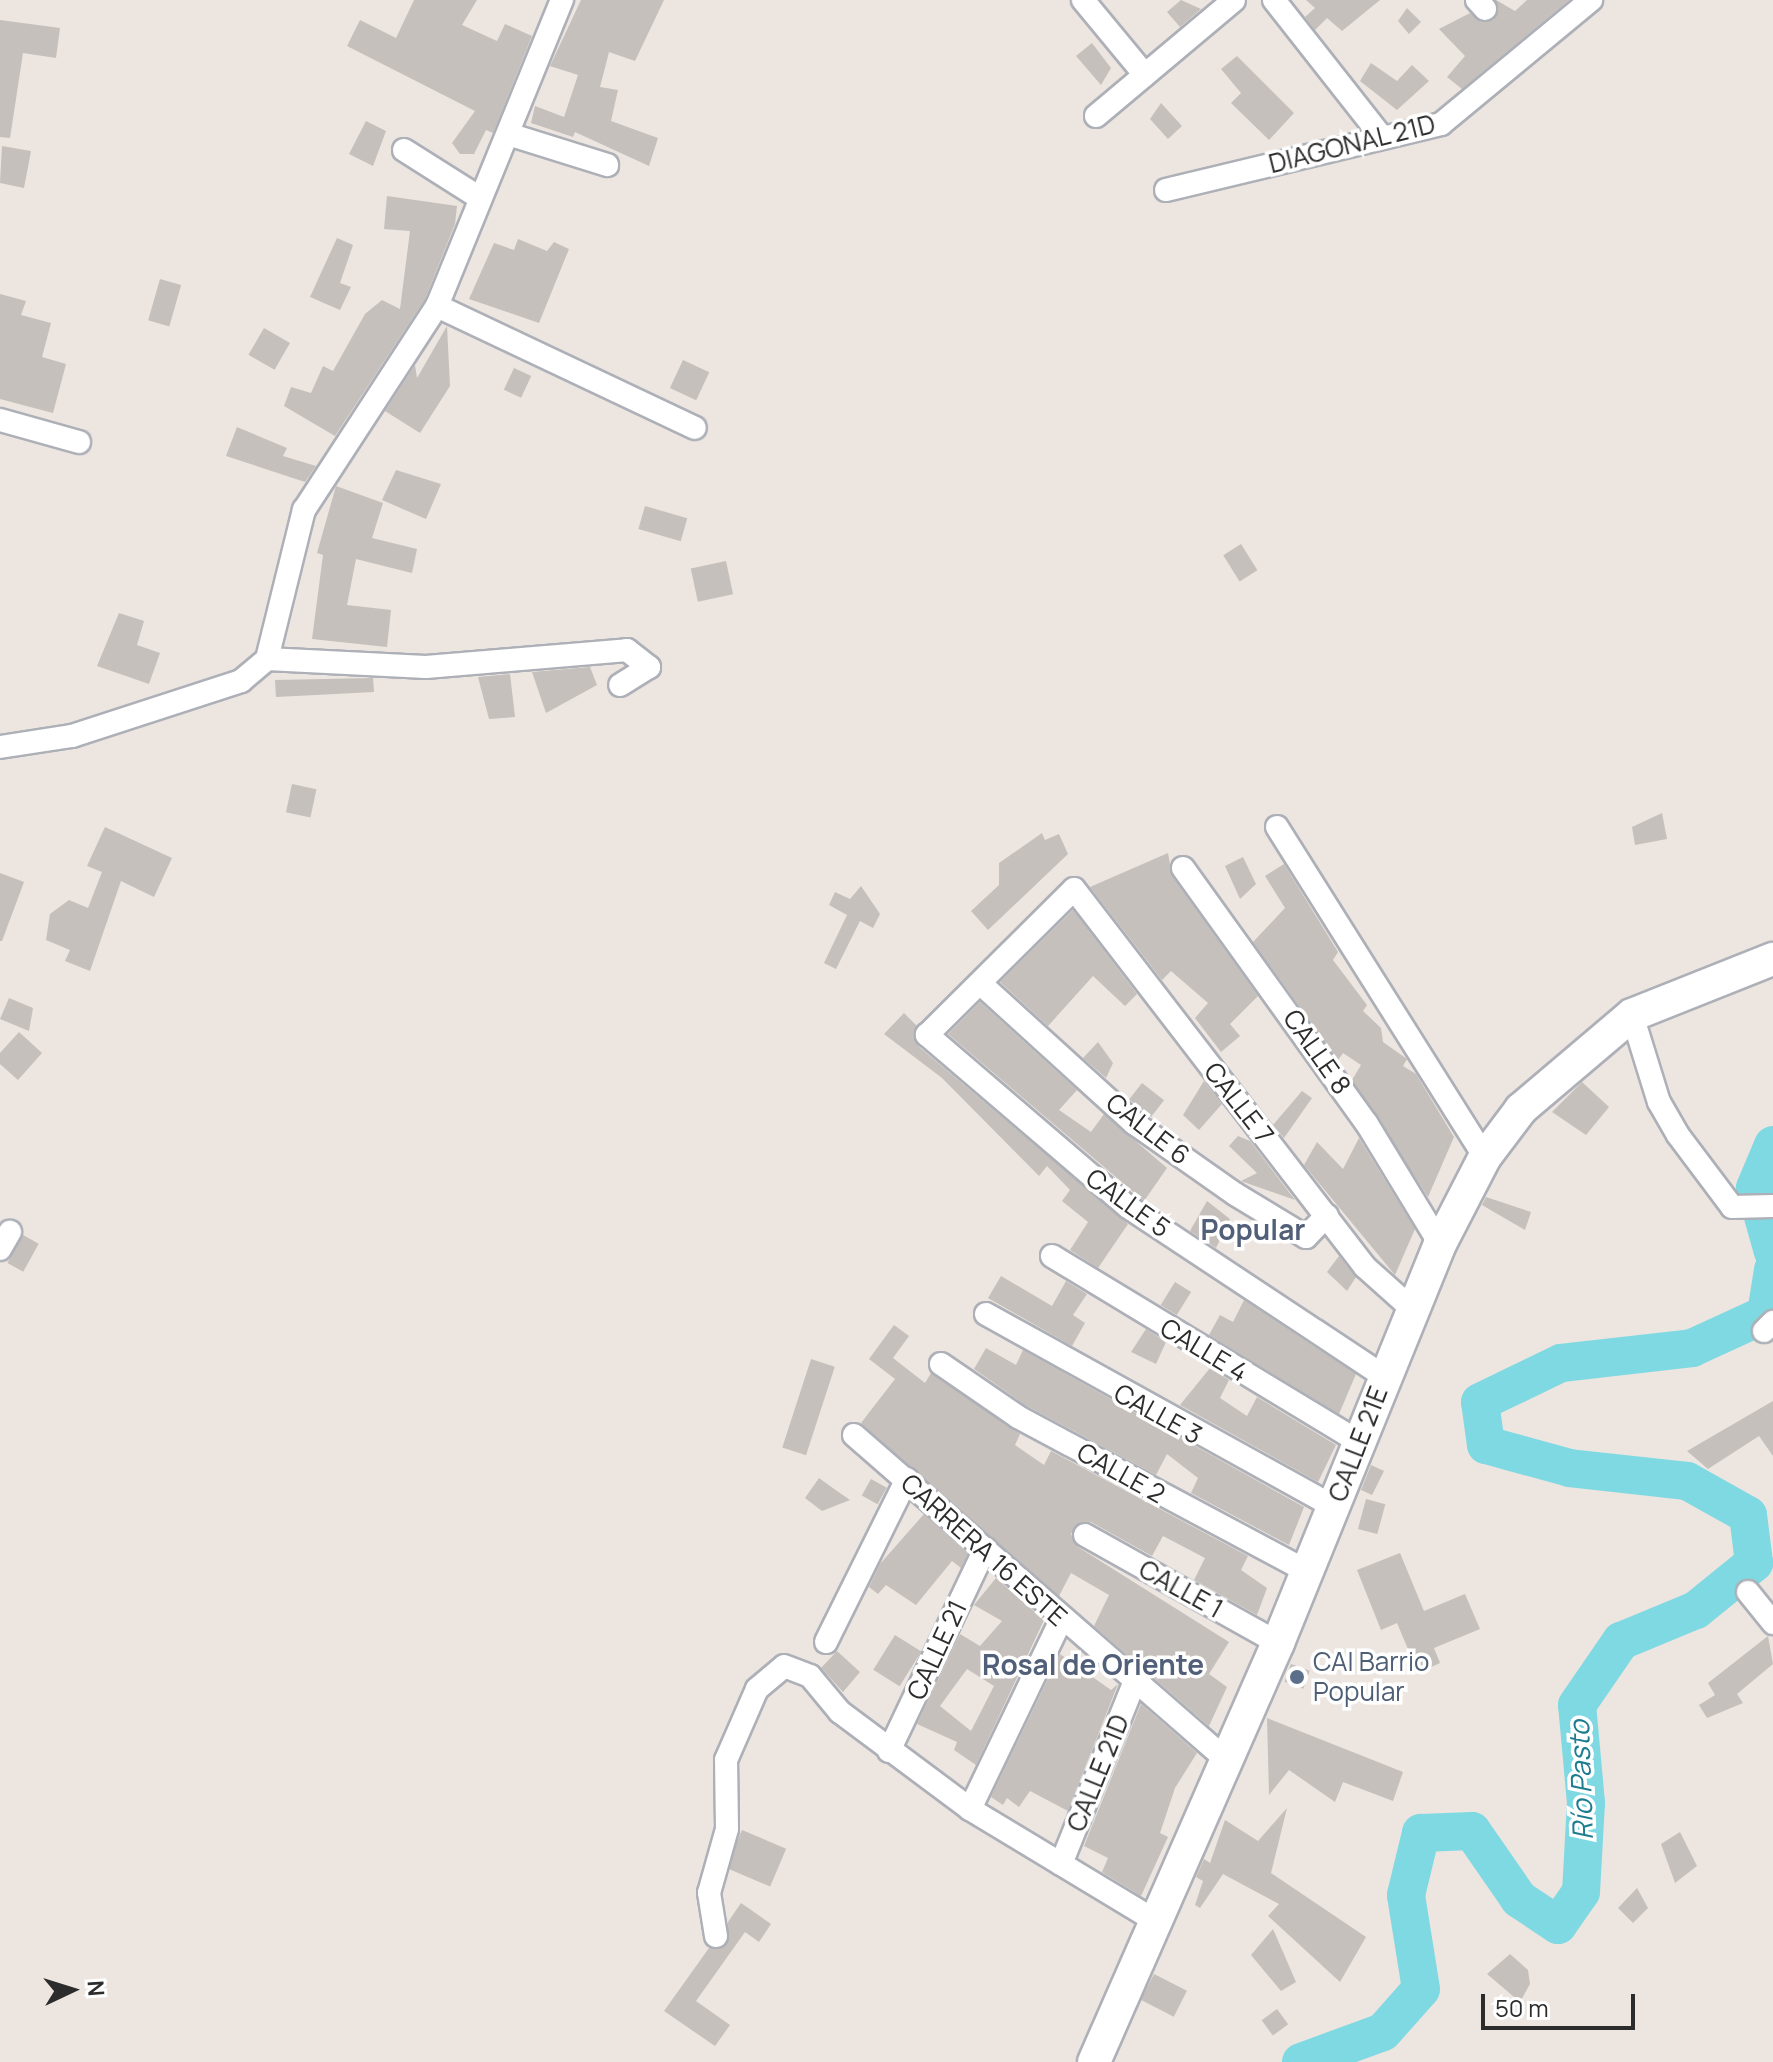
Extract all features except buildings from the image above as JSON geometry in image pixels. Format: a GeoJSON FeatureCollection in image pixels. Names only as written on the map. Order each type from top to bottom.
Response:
{"type":"FeatureCollection","features":[{"type":"Feature","properties":{"kind":"main road","name":"CALLE 21E"},"geometry":{"type":"LineString","coordinates":[[1094,2062],[1224,1758],[1278,1643],[1334,1507],[1357,1441],[1440,1244],[1485,1157],[1521,1109],[1632,1015],[1773,959]]}},
{"type":"Feature","properties":{"kind":"street"},"geometry":{"type":"LineString","coordinates":[[0,747],[72,736],[241,681],[267,659],[304,510],[437,306],[562,0]]}},
{"type":"Feature","properties":{"kind":"street"},"geometry":{"type":"LineString","coordinates":[[1096,116],[1234,0]]}},
{"type":"Feature","properties":{"kind":"street"},"geometry":{"type":"LineString","coordinates":[[1274,0],[1382,137]]}},
{"type":"Feature","properties":{"kind":"street","name":"DIAGONAL 21D"},"geometry":{"type":"LineString","coordinates":[[1166,190],[1456,116],[1591,0]]}},
{"type":"Feature","properties":{"kind":"street"},"geometry":{"type":"LineString","coordinates":[[1085,1],[1145,75]]}},
{"type":"Feature","properties":{"kind":"street"},"geometry":{"type":"LineString","coordinates":[[508,134],[607,165]]}},
{"type":"Feature","properties":{"kind":"street"},"geometry":{"type":"LineString","coordinates":[[404,150],[480,198]]}},
{"type":"Feature","properties":{"kind":"street"},"geometry":{"type":"LineString","coordinates":[[437,306],[695,428]]}},
{"type":"Feature","properties":{"kind":"street"},"geometry":{"type":"LineString","coordinates":[[0,420],[79,442]]}},
{"type":"Feature","properties":{"kind":"street"},"geometry":{"type":"LineString","coordinates":[[267,659],[426,667],[627,650],[649,667],[620,685]]}},
{"type":"Feature","properties":{"kind":"street"},"geometry":{"type":"LineString","coordinates":[[1277,827],[1485,1157]]}},
{"type":"Feature","properties":{"kind":"street","name":"CALLE 8"},"geometry":{"type":"LineString","coordinates":[[1183,868],[1367,1124],[1440,1244]]}},
{"type":"Feature","properties":{"kind":"street","name":"CALLE 7"},"geometry":{"type":"LineString","coordinates":[[981,984],[1074,889],[1365,1267],[1412,1309]]}},
{"type":"Feature","properties":{"kind":"street","name":"CALLE 5"},"geometry":{"type":"LineString","coordinates":[[981,984],[927,1035],[1128,1207],[1385,1377]]}},
{"type":"Feature","properties":{"kind":"street","name":"CALLE 6"},"geometry":{"type":"LineString","coordinates":[[981,984],[1134,1123],[1235,1194],[1306,1237],[1327,1215]]}},
{"type":"Feature","properties":{"kind":"street"},"geometry":{"type":"LineString","coordinates":[[1632,1015],[1671,1124],[1732,1207],[1744,1212],[1773,1206]]}},
{"type":"Feature","properties":{"kind":"street","name":"CALLE 4"},"geometry":{"type":"LineString","coordinates":[[1052,1256],[1357,1441]]}},
{"type":"Feature","properties":{"kind":"street","name":"CALLE 3"},"geometry":{"type":"LineString","coordinates":[[986,1314],[1334,1507]]}},
{"type":"Feature","properties":{"kind":"street","name":"CALLE 2"},"geometry":{"type":"LineString","coordinates":[[941,1364],[1018,1417],[1307,1571]]}},
{"type":"Feature","properties":{"kind":"street","name":"CARRERA 16 ESTE"},"geometry":{"type":"LineString","coordinates":[[854,1435],[907,1479],[1061,1620],[1224,1758]]}},
{"type":"Feature","properties":{"kind":"street"},"geometry":{"type":"LineString","coordinates":[[826,1642],[907,1479]]}},
{"type":"Feature","properties":{"kind":"street","name":"CALLE 1"},"geometry":{"type":"LineString","coordinates":[[1085,1535],[1278,1643]]}},
{"type":"Feature","properties":{"kind":"street","name":"CALLE 21"},"geometry":{"type":"LineString","coordinates":[[889,1751],[985,1549]]}},
{"type":"Feature","properties":{"kind":"street"},"geometry":{"type":"LineString","coordinates":[[1748,1592],[1773,1623]]}},
{"type":"Feature","properties":{"kind":"street"},"geometry":{"type":"LineString","coordinates":[[970,1809],[1061,1620]]}},
{"type":"Feature","properties":{"kind":"street"},"geometry":{"type":"LineString","coordinates":[[716,1936],[709,1893],[727,1829],[726,1760],[738,1721],[766,1677],[784,1666],[810,1676],[889,1751],[970,1809],[1154,1920]]}},
{"type":"Feature","properties":{"kind":"street","name":"CALLE 21D"},"geometry":{"type":"LineString","coordinates":[[1061,1864],[1135,1681]]}},
{"type":"Feature","properties":{"kind":"waterway","name":"Río Pasto"},"geometry":{"type":"LineString","coordinates":[[1773,1145],[1755,1188],[1773,1252]]}},
{"type":"Feature","properties":{"kind":"waterway","name":"Río Pasto"},"geometry":{"type":"LineString","coordinates":[[1301,2062],[1383,2032],[1421,1989],[1406,1895],[1421,1833],[1472,1831],[1519,1899],[1558,1925],[1581,1892],[1586,1803],[1577,1705],[1621,1641],[1696,1610],[1754,1563],[1748,1515],[1687,1481],[1570,1468],[1486,1445],[1480,1402],[1561,1363],[1692,1348],[1766,1314],[1773,1270]]}},
{"type":"Feature","properties":{"kind":"place","name":"CAI Barrio Popular"},"geometry":{"type":"Point","coordinates":[1297,1677]}},
{"type":"Feature","properties":{"kind":"district","name":"Popular"},"geometry":{"type":"Point","coordinates":[1253,1229]}},
{"type":"Feature","properties":{"kind":"district","name":"Rosal de Oriente"},"geometry":{"type":"Point","coordinates":[1093,1664]}}]}
